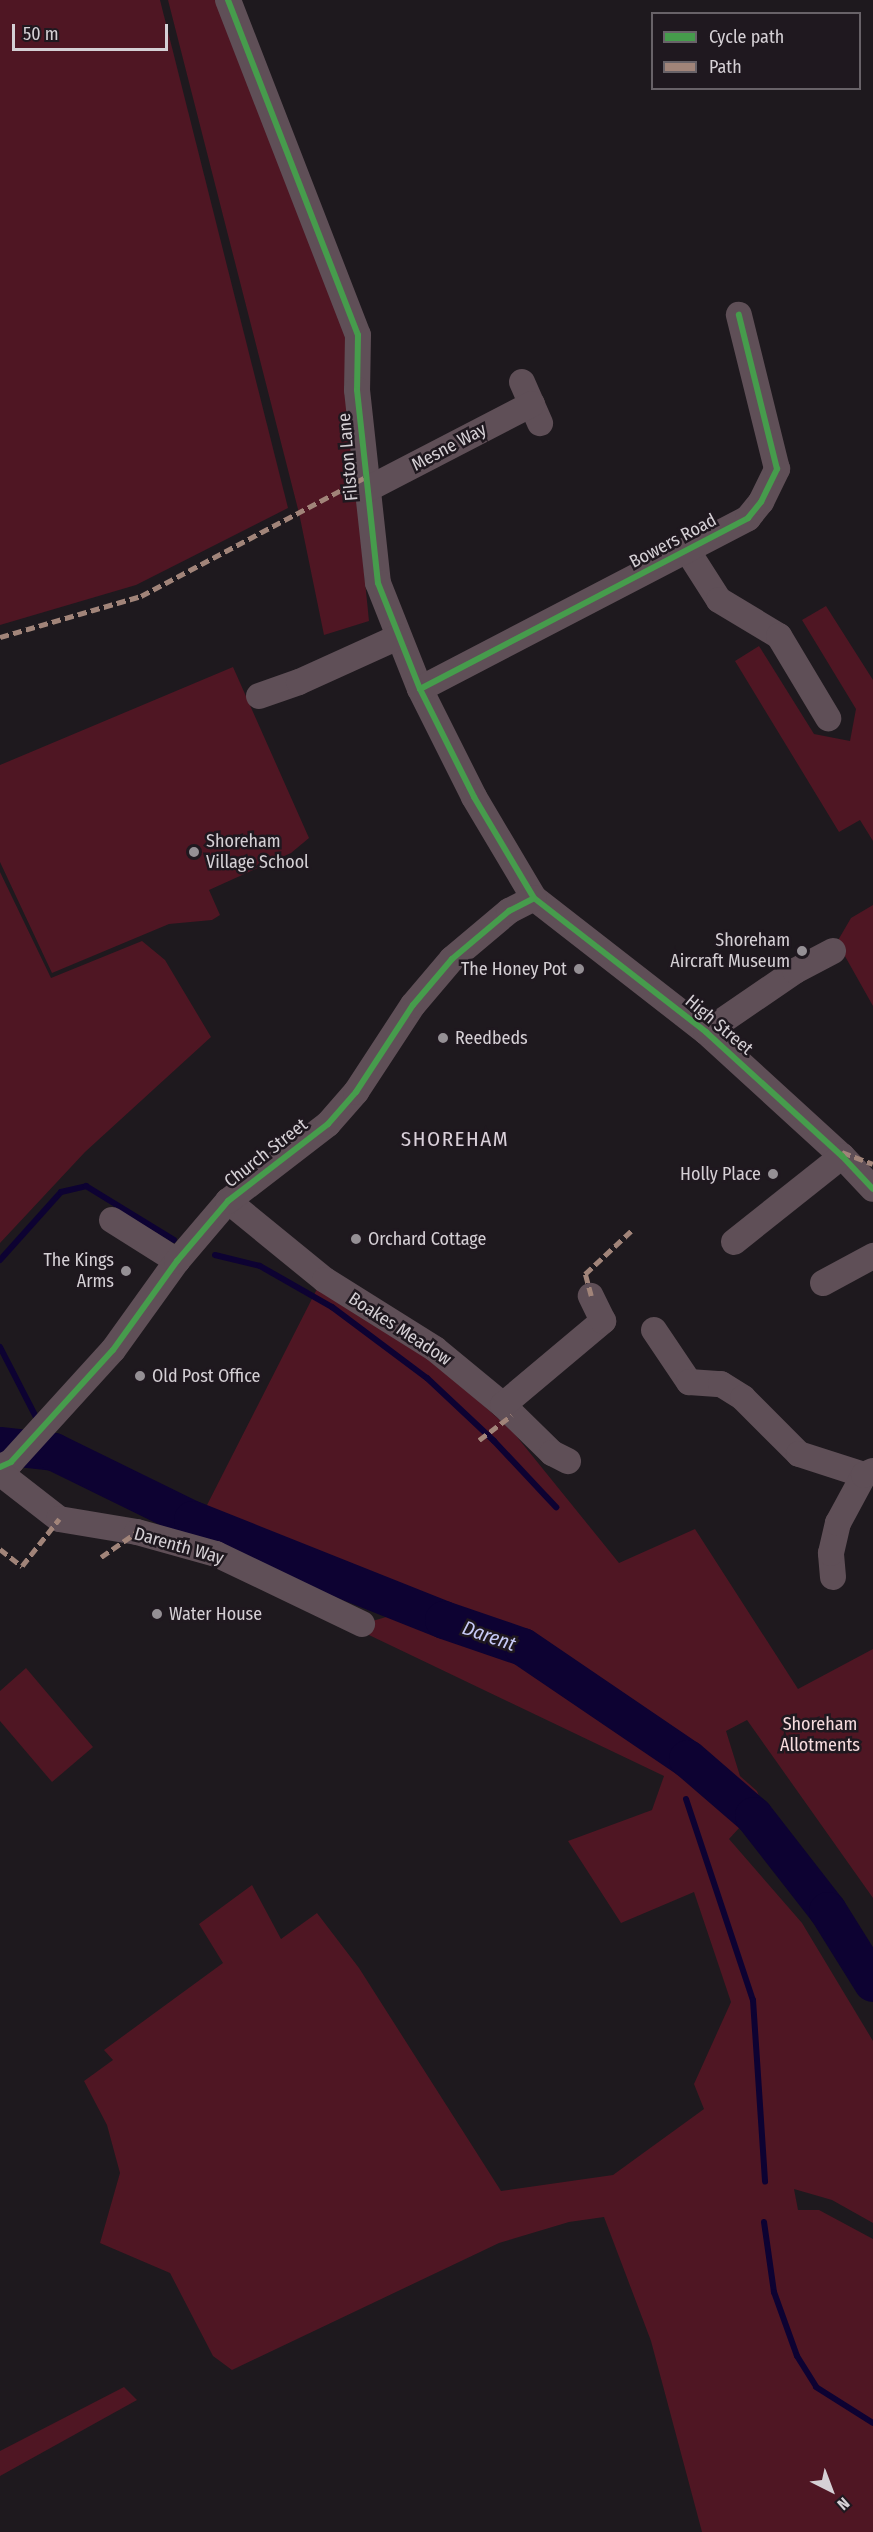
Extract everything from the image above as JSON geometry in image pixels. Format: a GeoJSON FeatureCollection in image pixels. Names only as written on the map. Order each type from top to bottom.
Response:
{"type":"FeatureCollection","features":[{"type":"Feature","properties":{"kind":"street","name":"Filston Lane"},"geometry":{"type":"LineString","coordinates":[[228,0],[358,335],[357,390],[366,490],[378,583],[420,689],[480,807],[534,898]]}},
{"type":"Feature","properties":{"kind":"street","name":"Bowers Road"},"geometry":{"type":"LineString","coordinates":[[420,689],[748,518],[761,502],[777,469],[739,315]]}},
{"type":"Feature","properties":{"kind":"street","name":"Mesne Way"},"geometry":{"type":"LineString","coordinates":[[366,490],[531,403]]}},
{"type":"Feature","properties":{"kind":"street"},"geometry":{"type":"LineString","coordinates":[[687,550],[719,600],[779,636],[828,718]]}},
{"type":"Feature","properties":{"kind":"street"},"geometry":{"type":"LineString","coordinates":[[259,696],[332,668],[398,637]]}},
{"type":"Feature","properties":{"kind":"street","name":"High Street"},"geometry":{"type":"LineString","coordinates":[[534,898],[706,1032],[842,1156],[873,1189]]}},
{"type":"Feature","properties":{"kind":"street","name":"Church Street"},"geometry":{"type":"LineString","coordinates":[[4,1467],[113,1350],[177,1261],[228,1201],[328,1124],[356,1092],[413,1005],[452,959],[509,911],[534,898]]}},
{"type":"Feature","properties":{"kind":"street"},"geometry":{"type":"LineString","coordinates":[[706,1032],[795,971],[832,951]]}},
{"type":"Feature","properties":{"kind":"street"},"geometry":{"type":"LineString","coordinates":[[734,1242],[842,1156]]}},
{"type":"Feature","properties":{"kind":"street","name":"Boakes Meadow"},"geometry":{"type":"LineString","coordinates":[[228,1201],[325,1280],[435,1349],[503,1405],[552,1453],[568,1461]]}},
{"type":"Feature","properties":{"kind":"street"},"geometry":{"type":"LineString","coordinates":[[111,1220],[177,1261]]}},
{"type":"Feature","properties":{"kind":"street"},"geometry":{"type":"LineString","coordinates":[[823,1283],[873,1256]]}},
{"type":"Feature","properties":{"kind":"street"},"geometry":{"type":"LineString","coordinates":[[503,1405],[603,1321],[591,1296]]}},
{"type":"Feature","properties":{"kind":"street"},"geometry":{"type":"LineString","coordinates":[[654,1330],[689,1382],[721,1384],[743,1398],[798,1454],[869,1473],[838,1523],[831,1553],[832,1577]]}},
{"type":"Feature","properties":{"kind":"street","name":"Darenth Way"},"geometry":{"type":"LineString","coordinates":[[4,1467],[59,1519],[137,1532],[216,1554],[362,1624]]}},
{"type":"Feature","properties":{"kind":"green space"},"geometry":{"type":"Polygon","coordinates":[[[0,0],[160,0],[288,508],[136,585],[0,625],[0,0]]]}},
{"type":"Feature","properties":{"kind":"green space"},"geometry":{"type":"Polygon","coordinates":[[[168,0],[219,0],[346,335],[354,472],[369,621],[324,635],[299,513],[168,0]]]}},
{"type":"Feature","properties":{"kind":"green space"},"geometry":{"type":"Polygon","coordinates":[[[826,606],[873,680],[873,841],[860,820],[839,832],[735,661],[759,646],[814,734],[850,741],[856,709],[802,620],[826,606]]]}},
{"type":"Feature","properties":{"kind":"green space","name":"Shoreham Village School"},"geometry":{"type":"Polygon","coordinates":[[[233,667],[309,838],[291,853],[209,890],[220,915],[212,920],[169,924],[52,973],[0,862],[0,765],[233,667]]]}},
{"type":"Feature","properties":{"kind":"green space"},"geometry":{"type":"Polygon","coordinates":[[[0,872],[51,978],[142,941],[165,960],[211,1037],[85,1152],[0,1243],[0,872]]]}},
{"type":"Feature","properties":{"kind":"green space"},"geometry":{"type":"Polygon","coordinates":[[[873,905],[873,1006],[837,942],[851,918],[873,905]]]}},
{"type":"Feature","properties":{"kind":"green space","name":"Shoreham Allotments"},"geometry":{"type":"Polygon","coordinates":[[[318,1287],[429,1356],[513,1432],[619,1563],[695,1529],[798,1689],[873,1649],[873,1898],[747,1720],[726,1731],[740,1776],[757,1791],[762,1803],[729,1839],[802,1923],[873,2041],[873,2223],[832,2200],[794,2189],[798,2210],[819,2210],[873,2239],[873,2532],[702,2532],[651,2341],[604,2217],[569,2222],[499,2243],[232,2370],[213,2356],[170,2273],[100,2243],[120,2173],[107,2125],[84,2081],[113,2060],[104,2050],[223,1963],[199,1924],[252,1885],[281,1939],[317,1913],[359,1968],[501,2191],[613,2175],[704,2109],[694,2084],[731,2002],[694,1892],[621,1923],[568,1841],[652,1810],[664,1776],[346,1624],[362,1624],[400,1613],[522,1657],[652,1747],[672,1768],[693,1750],[610,1699],[527,1638],[204,1511],[318,1287]]]}},
{"type":"Feature","properties":{"kind":"green space"},"geometry":{"type":"Polygon","coordinates":[[[26,1668],[93,1747],[52,1782],[0,1721],[0,1691],[26,1668]]]}},
{"type":"Feature","properties":{"kind":"green space"},"geometry":{"type":"Polygon","coordinates":[[[124,2387],[137,2400],[0,2476],[0,2451],[124,2387]]]}},
{"type":"Feature","properties":{"kind":"waterway"},"geometry":{"type":"LineString","coordinates":[[0,1260],[61,1192],[86,1186],[174,1240]]}},
{"type":"Feature","properties":{"kind":"waterway"},"geometry":{"type":"LineString","coordinates":[[215,1255],[260,1266],[332,1307],[427,1378],[494,1441],[556,1507]]}},
{"type":"Feature","properties":{"kind":"waterway"},"geometry":{"type":"LineString","coordinates":[[0,1347],[38,1421]]}},
{"type":"Feature","properties":{"kind":"waterway"},"geometry":{"type":"LineString","coordinates":[[44,1433],[54,1452]]}},
{"type":"Feature","properties":{"kind":"waterway","name":"Darent"},"geometry":{"type":"LineString","coordinates":[[0,1446],[54,1452],[193,1520],[444,1620],[523,1647],[688,1759],[754,1816],[828,1911],[873,1983]]}},
{"type":"Feature","properties":{"kind":"waterway"},"geometry":{"type":"LineString","coordinates":[[686,1799],[753,2000],[765,2182]]}},
{"type":"Feature","properties":{"kind":"waterway"},"geometry":{"type":"LineString","coordinates":[[764,2222],[774,2292],[797,2356],[816,2387],[873,2423]]}},
{"type":"Feature","properties":{"kind":"marked path"},"geometry":{"type":"LineString","coordinates":[[0,637],[141,596],[366,477]]}},
{"type":"Feature","properties":{"kind":"marked path"},"geometry":{"type":"LineString","coordinates":[[842,1152],[873,1164]]}},
{"type":"Feature","properties":{"kind":"marked path"},"geometry":{"type":"LineString","coordinates":[[591,1296],[585,1274],[631,1231]]}},
{"type":"Feature","properties":{"kind":"marked path"},"geometry":{"type":"LineString","coordinates":[[479,1440],[512,1415]]}},
{"type":"Feature","properties":{"kind":"marked path"},"geometry":{"type":"LineString","coordinates":[[0,1549],[22,1566],[59,1519]]}},
{"type":"Feature","properties":{"kind":"marked path"},"geometry":{"type":"LineString","coordinates":[[101,1557],[137,1532]]}},
{"type":"Feature","properties":{"kind":"cycle path"},"geometry":{"type":"LineString","coordinates":[[228,0],[358,335],[357,390],[378,583],[420,689],[474,797],[534,898],[706,1032],[842,1156],[873,1189]]}},
{"type":"Feature","properties":{"kind":"cycle path"},"geometry":{"type":"LineString","coordinates":[[420,689],[748,518],[761,502],[777,469],[739,315]]}},
{"type":"Feature","properties":{"kind":"cycle path"},"geometry":{"type":"LineString","coordinates":[[0,1467],[11,1462],[113,1350],[177,1261],[228,1201],[328,1124],[356,1092],[413,1005],[452,959],[509,911],[534,898]]}},
{"type":"Feature","properties":{"kind":"place","name":"Shoreham Village School"},"geometry":{"type":"Point","coordinates":[194,852]}},
{"type":"Feature","properties":{"kind":"place","name":"Shoreham Aircraft Museum"},"geometry":{"type":"Point","coordinates":[802,951]}},
{"type":"Feature","properties":{"kind":"place","name":"The Honey Pot"},"geometry":{"type":"Point","coordinates":[579,969]}},
{"type":"Feature","properties":{"kind":"place","name":"Reedbeds"},"geometry":{"type":"Point","coordinates":[443,1038]}},
{"type":"Feature","properties":{"kind":"place","name":"Holly Place"},"geometry":{"type":"Point","coordinates":[773,1174]}},
{"type":"Feature","properties":{"kind":"place","name":"Orchard Cottage"},"geometry":{"type":"Point","coordinates":[356,1239]}},
{"type":"Feature","properties":{"kind":"place","name":"The Kings Arms"},"geometry":{"type":"Point","coordinates":[126,1271]}},
{"type":"Feature","properties":{"kind":"place","name":"Old Post Office"},"geometry":{"type":"Point","coordinates":[140,1376]}},
{"type":"Feature","properties":{"kind":"place","name":"Water House"},"geometry":{"type":"Point","coordinates":[157,1614]}},
{"type":"Feature","properties":{"kind":"district","name":"SHOREHAM"},"geometry":{"type":"Point","coordinates":[455,1139]}}]}
